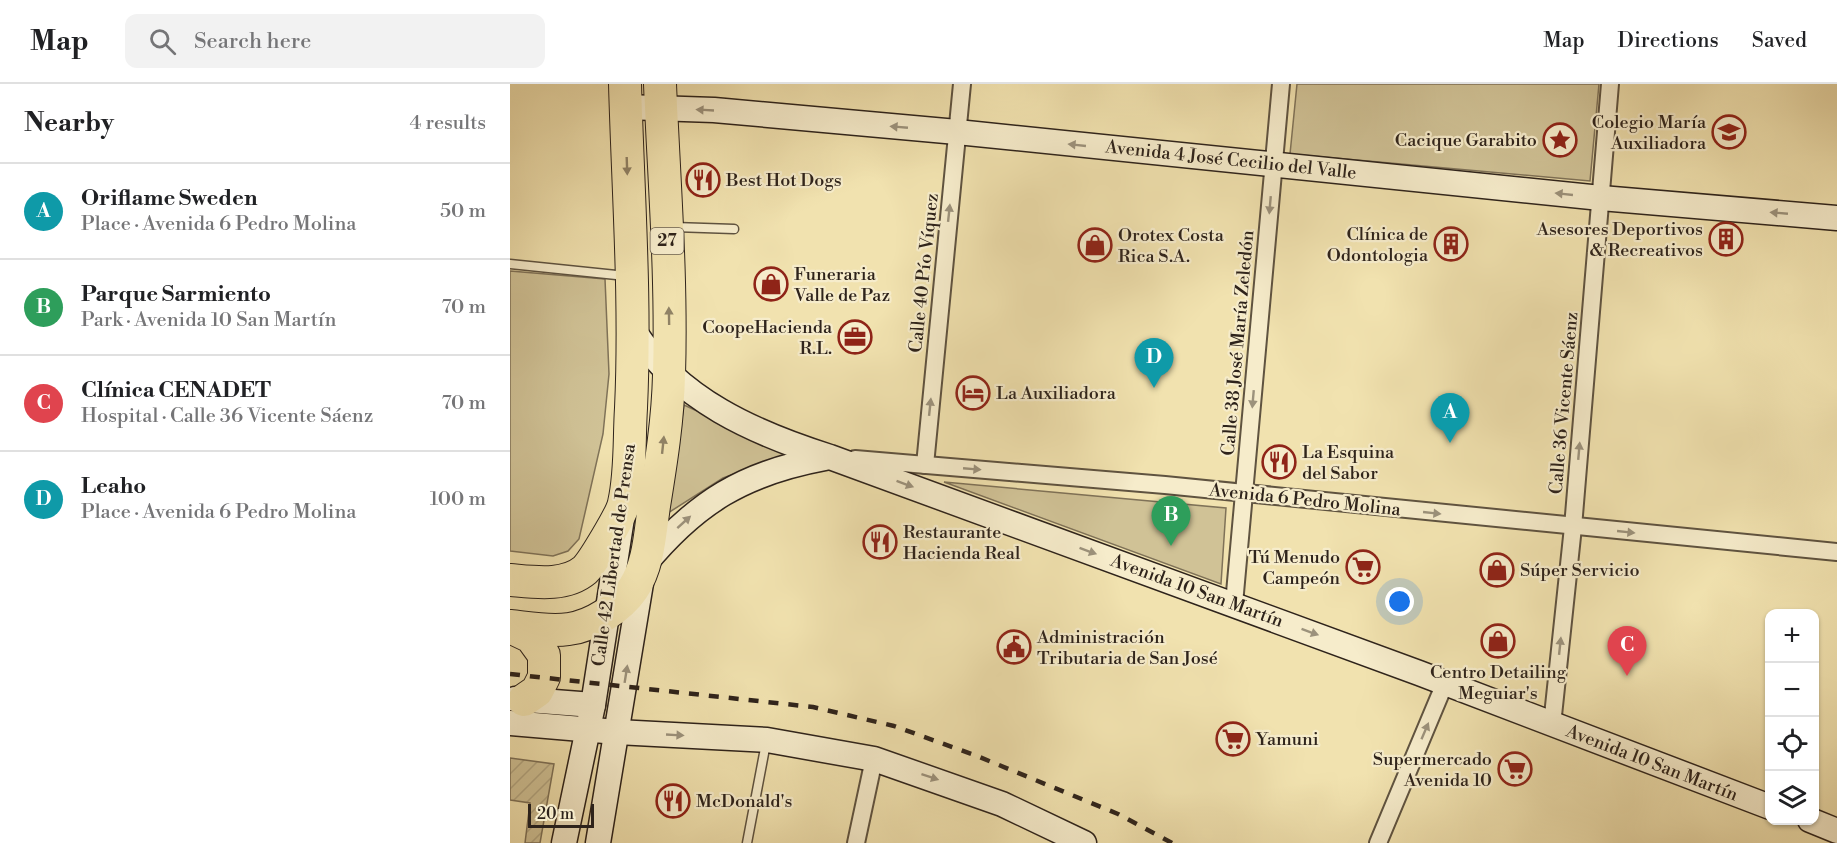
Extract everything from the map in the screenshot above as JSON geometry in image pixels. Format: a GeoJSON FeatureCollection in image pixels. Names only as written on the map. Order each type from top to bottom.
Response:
{"type":"FeatureCollection","features":[{"type":"Feature","properties":{"kind":"highway","name":"Calle 42 Libertad de Prensa"},"geometry":{"type":"LineString","coordinates":[[624,506],[633,332],[625,96]]}},
{"type":"Feature","properties":{"kind":"highway","name":"Calle 42 Libertad de Prensa"},"geometry":{"type":"LineString","coordinates":[[645,565],[661,465],[669,375],[667,227],[661,96]]}},
{"type":"Feature","properties":{"kind":"highway","name":"27"},"geometry":{"type":"LineString","coordinates":[[510,580],[553,582],[573,578],[586,569],[624,506]]}},
{"type":"Feature","properties":{"kind":"highway","name":"27"},"geometry":{"type":"LineString","coordinates":[[510,627],[569,629],[588,623],[609,612],[633,588],[645,565]]}},
{"type":"Feature","properties":{"kind":"highway"},"geometry":{"type":"LineString","coordinates":[[510,627],[531,637],[544,655],[544,677],[537,691],[515,707]]}},
{"type":"Feature","properties":{"kind":"street","name":"Calle 40 Pío Víquez"},"geometry":{"type":"LineString","coordinates":[[925,465],[962,84]]}},
{"type":"Feature","properties":{"kind":"street","name":"Calle 38 José María Zeledón"},"geometry":{"type":"LineString","coordinates":[[1234,604],[1281,84]]}},
{"type":"Feature","properties":{"kind":"street","name":"Calle 36 Vicente Sáenz"},"geometry":{"type":"LineString","coordinates":[[1552,725],[1573,526],[1610,84]]}},
{"type":"Feature","properties":{"kind":"street","name":"Avenida 4 José Cecilio del Valle"},"geometry":{"type":"LineString","coordinates":[[625,96],[661,96],[714,110],[957,132],[1601,198],[1837,218]]}},
{"type":"Feature","properties":{"kind":"street","name":"Avenida 6 Pedro Molina"},"geometry":{"type":"LineString","coordinates":[[633,332],[669,375],[699,398],[730,417],[774,438],[830,457],[1165,485],[1837,552]]}},
{"type":"Feature","properties":{"kind":"street"},"geometry":{"type":"LineString","coordinates":[[645,565],[668,537],[695,512],[726,491],[759,475],[794,464],[830,457]]}},
{"type":"Feature","properties":{"kind":"street","name":"Avenida 10 San Martín"},"geometry":{"type":"LineString","coordinates":[[830,457],[1234,604],[1765,805]]}},
{"type":"Feature","properties":{"kind":"street","name":"Calle 42 Libertad de Prensa"},"geometry":{"type":"LineString","coordinates":[[564,843],[593,705],[624,506]]}},
{"type":"Feature","properties":{"kind":"street","name":"Calle 42 Libertad de Prensa"},"geometry":{"type":"LineString","coordinates":[[598,843],[645,565]]}},
{"type":"Feature","properties":{"kind":"street"},"geometry":{"type":"LineString","coordinates":[[1378,843],[1445,683]]}},
{"type":"Feature","properties":{"kind":"street"},"geometry":{"type":"LineString","coordinates":[[515,707],[593,705]]}},
{"type":"Feature","properties":{"kind":"street"},"geometry":{"type":"LineString","coordinates":[[515,707],[588,729],[767,740],[874,759],[1002,804],[1077,841]]}},
{"type":"Feature","properties":{"kind":"street"},"geometry":{"type":"LineString","coordinates":[[856,843],[874,759]]}},
{"type":"Feature","properties":{"kind":"street"},"geometry":{"type":"LineString","coordinates":[[1819,824],[1837,831]]}},
{"type":"Feature","properties":{"kind":"lane"},"geometry":{"type":"LineString","coordinates":[[667,227],[734,229]]}},
{"type":"Feature","properties":{"kind":"lane"},"geometry":{"type":"LineString","coordinates":[[510,264],[632,276]]}},
{"type":"Feature","properties":{"kind":"lane"},"geometry":{"type":"LineString","coordinates":[[747,843],[767,740]]}},
{"type":"Feature","properties":{"kind":"shaded area"},"geometry":{"type":"Polygon","coordinates":[[[1297,84],[1599,84],[1590,181],[1290,154],[1297,84]]]}},
{"type":"Feature","properties":{"kind":"shaded area"},"geometry":{"type":"Polygon","coordinates":[[[510,271],[605,279],[609,374],[603,434],[579,539],[568,551],[553,556],[510,551],[510,271]]]}},
{"type":"Feature","properties":{"kind":"shaded area"},"geometry":{"type":"Polygon","coordinates":[[[684,405],[791,454],[723,478],[668,513],[684,405]]]}},
{"type":"Feature","properties":{"kind":"shaded area"},"geometry":{"type":"Polygon","coordinates":[[[944,482],[1226,508],[1221,584],[944,482]]]}},
{"type":"Feature","properties":{"kind":"shaded area"},"geometry":{"type":"Polygon","coordinates":[[[510,758],[554,764],[540,843],[525,843],[530,803],[510,800],[510,758]]]}},
{"type":"Feature","properties":{"kind":"railway"},"geometry":{"type":"LineString","coordinates":[[510,674],[813,707],[894,726],[977,756],[1118,814],[1172,843]]}},
{"type":"Feature","properties":{"kind":"place","name":"Colegio María Auxiliadora"},"geometry":{"type":"Point","coordinates":[1729,132]}},
{"type":"Feature","properties":{"kind":"place","name":"Cacique Garabito"},"geometry":{"type":"Point","coordinates":[1560,140]}},
{"type":"Feature","properties":{"kind":"place","name":"Best Hot Dogs"},"geometry":{"type":"Point","coordinates":[703,180]}},
{"type":"Feature","properties":{"kind":"place","name":"Asesores Deportivos & Recreativos"},"geometry":{"type":"Point","coordinates":[1726,239]}},
{"type":"Feature","properties":{"kind":"place","name":"Clínica de Odontologia"},"geometry":{"type":"Point","coordinates":[1451,244]}},
{"type":"Feature","properties":{"kind":"place","name":"Orotex Costa Rica S.A."},"geometry":{"type":"Point","coordinates":[1095,245]}},
{"type":"Feature","properties":{"kind":"place","name":"Funeraria Valle de Paz"},"geometry":{"type":"Point","coordinates":[771,284]}},
{"type":"Feature","properties":{"kind":"place","name":"CoopeHacienda R.L."},"geometry":{"type":"Point","coordinates":[855,337]}},
{"type":"Feature","properties":{"kind":"place","name":"Leaho"},"geometry":{"type":"Point","coordinates":[1154,388]}},
{"type":"Feature","properties":{"kind":"place","name":"La Auxiliadora"},"geometry":{"type":"Point","coordinates":[973,393]}},
{"type":"Feature","properties":{"kind":"place","name":"Oriflame Sweden"},"geometry":{"type":"Point","coordinates":[1450,443]}},
{"type":"Feature","properties":{"kind":"place","name":"La Esquina del Sabor"},"geometry":{"type":"Point","coordinates":[1279,462]}},
{"type":"Feature","properties":{"kind":"place","name":"Restaurante Hacienda Real"},"geometry":{"type":"Point","coordinates":[880,542]}},
{"type":"Feature","properties":{"kind":"place","name":"Parque Sarmiento"},"geometry":{"type":"Point","coordinates":[1171,546]}},
{"type":"Feature","properties":{"kind":"place","name":"Tú Menudo Campeón"},"geometry":{"type":"Point","coordinates":[1363,567]}},
{"type":"Feature","properties":{"kind":"place","name":"Súper Servicio"},"geometry":{"type":"Point","coordinates":[1497,570]}},
{"type":"Feature","properties":{"kind":"place","name":"Centro Detailing Meguiar's"},"geometry":{"type":"Point","coordinates":[1498,641]}},
{"type":"Feature","properties":{"kind":"place","name":"Administración Tributaria de San José"},"geometry":{"type":"Point","coordinates":[1014,647]}},
{"type":"Feature","properties":{"kind":"place","name":"Clínica CENADET"},"geometry":{"type":"Point","coordinates":[1627,676]}},
{"type":"Feature","properties":{"kind":"place","name":"Yamuni"},"geometry":{"type":"Point","coordinates":[1233,739]}},
{"type":"Feature","properties":{"kind":"place","name":"Supermercado Avenida 10"},"geometry":{"type":"Point","coordinates":[1515,769]}},
{"type":"Feature","properties":{"kind":"place","name":"McDonald's"},"geometry":{"type":"Point","coordinates":[673,801]}}]}
